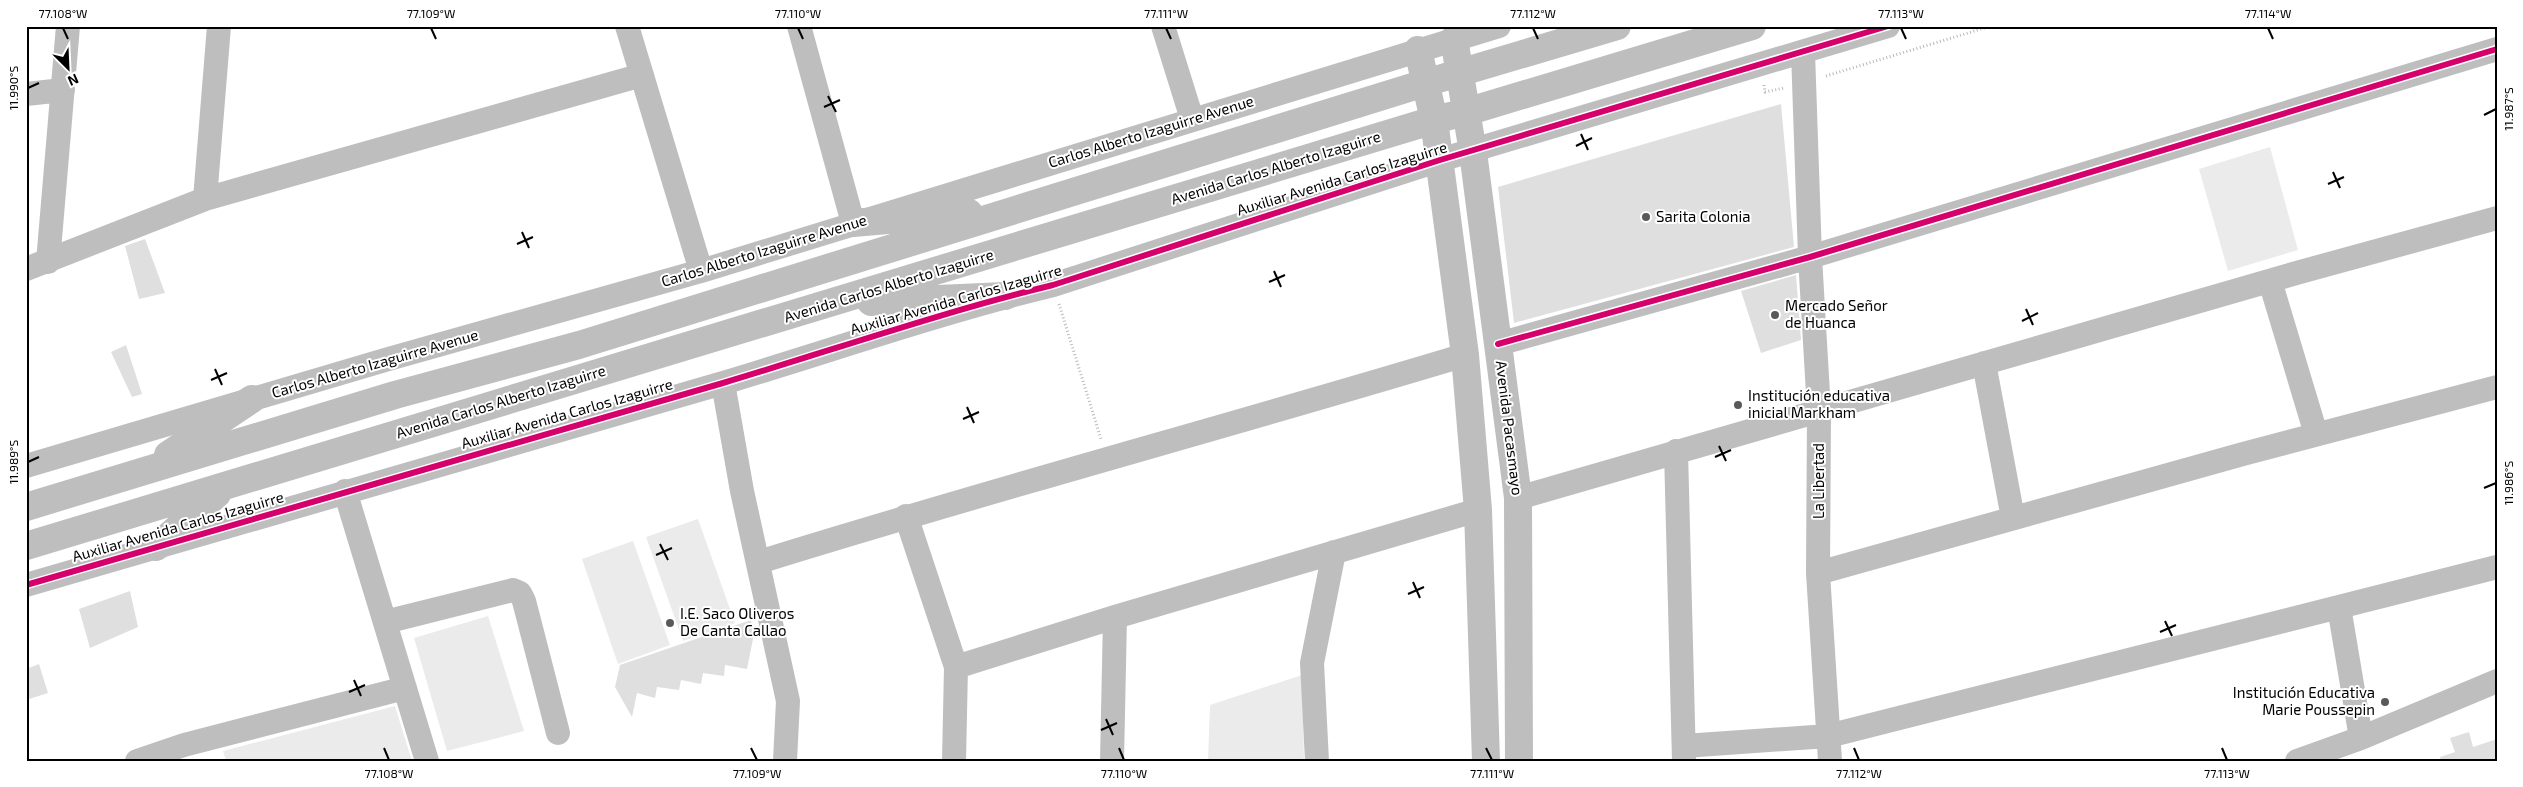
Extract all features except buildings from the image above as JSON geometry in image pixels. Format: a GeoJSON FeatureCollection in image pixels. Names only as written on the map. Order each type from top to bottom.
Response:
{"type":"FeatureCollection","features":[{"type":"Feature","properties":{"kind":"main road"},"geometry":{"type":"LineString","coordinates":[[26,507],[395,395],[579,345],[1425,83],[1617,26]]}},
{"type":"Feature","properties":{"kind":"main road","name":"Avenida Carlos Alberto Izaguirre"},"geometry":{"type":"LineString","coordinates":[[26,546],[225,487],[587,375],[832,304],[1434,120],[1752,26]]}},
{"type":"Feature","properties":{"kind":"main road","name":"Avenida Pacasmayo"},"geometry":{"type":"LineString","coordinates":[[1454,39],[1473,152],[1518,498],[1519,761]]}},
{"type":"Feature","properties":{"kind":"main road"},"geometry":{"type":"LineString","coordinates":[[1418,50],[1434,120],[1464,355],[1478,510],[1486,761]]}},
{"type":"Feature","properties":{"kind":"main road"},"geometry":{"type":"LineString","coordinates":[[853,223],[1025,208]]}},
{"type":"Feature","properties":{"kind":"main road"},"geometry":{"type":"LineString","coordinates":[[832,304],[1005,296]]}},
{"type":"Feature","properties":{"kind":"main road"},"geometry":{"type":"LineString","coordinates":[[579,345],[587,375]]}},
{"type":"Feature","properties":{"kind":"main road"},"geometry":{"type":"LineString","coordinates":[[143,471],[252,399]]}},
{"type":"Feature","properties":{"kind":"main road"},"geometry":{"type":"LineString","coordinates":[[156,546],[225,487]]}},
{"type":"Feature","properties":{"kind":"street"},"geometry":{"type":"LineString","coordinates":[[68,26],[63,90],[37,265],[205,199],[642,75]]}},
{"type":"Feature","properties":{"kind":"street"},"geometry":{"type":"LineString","coordinates":[[205,199],[219,26]]}},
{"type":"Feature","properties":{"kind":"street"},"geometry":{"type":"LineString","coordinates":[[627,26],[701,271]]}},
{"type":"Feature","properties":{"kind":"street"},"geometry":{"type":"LineString","coordinates":[[799,26],[853,223]]}},
{"type":"Feature","properties":{"kind":"street"},"geometry":{"type":"LineString","coordinates":[[1163,26],[1192,119]]}},
{"type":"Feature","properties":{"kind":"street","name":"Carlos Alberto Izaguirre Avenue"},"geometry":{"type":"LineString","coordinates":[[26,466],[252,399],[701,271],[1499,26]]}},
{"type":"Feature","properties":{"kind":"street","name":"Auxiliar Avenida Carlos Izaguirre"},"geometry":{"type":"LineString","coordinates":[[26,585],[723,383],[1005,296],[1053,285],[1440,160],[1473,152],[1888,26]]}},
{"type":"Feature","properties":{"kind":"street"},"geometry":{"type":"LineString","coordinates":[[1498,344],[1810,257],[2497,50]]}},
{"type":"Feature","properties":{"kind":"street","name":"La Libertad"},"geometry":{"type":"LineString","coordinates":[[1803,52],[1810,257],[1819,411],[1818,573],[1830,761]]}},
{"type":"Feature","properties":{"kind":"street"},"geometry":{"type":"LineString","coordinates":[[26,94],[63,90]]}},
{"type":"Feature","properties":{"kind":"street"},"geometry":{"type":"LineString","coordinates":[[1518,498],[2270,281],[2497,218]]}},
{"type":"Feature","properties":{"kind":"street"},"geometry":{"type":"LineString","coordinates":[[2270,281],[2316,434]]}},
{"type":"Feature","properties":{"kind":"street"},"geometry":{"type":"LineString","coordinates":[[759,562],[906,516],[1108,460],[1464,355]]}},
{"type":"Feature","properties":{"kind":"street"},"geometry":{"type":"LineString","coordinates":[[1984,363],[2013,518]]}},
{"type":"Feature","properties":{"kind":"street"},"geometry":{"type":"LineString","coordinates":[[723,383],[742,491],[788,701],[785,761]]}},
{"type":"Feature","properties":{"kind":"street"},"geometry":{"type":"LineString","coordinates":[[1818,573],[2316,434],[2497,387]]}},
{"type":"Feature","properties":{"kind":"street"},"geometry":{"type":"LineString","coordinates":[[1676,451],[1684,753],[1828,736],[2497,567]]}},
{"type":"Feature","properties":{"kind":"street"},"geometry":{"type":"LineString","coordinates":[[345,491],[427,761]]}},
{"type":"Feature","properties":{"kind":"street"},"geometry":{"type":"LineString","coordinates":[[956,667],[1115,616],[1478,510]]}},
{"type":"Feature","properties":{"kind":"street"},"geometry":{"type":"LineString","coordinates":[[906,516],[956,667],[954,761]]}},
{"type":"Feature","properties":{"kind":"street"},"geometry":{"type":"LineString","coordinates":[[1317,761],[1312,663],[1334,552]]}},
{"type":"Feature","properties":{"kind":"street"},"geometry":{"type":"LineString","coordinates":[[384,622],[513,590],[520,593],[524,600],[558,733]]}},
{"type":"Feature","properties":{"kind":"street"},"geometry":{"type":"LineString","coordinates":[[2339,607],[2362,738]]}},
{"type":"Feature","properties":{"kind":"street"},"geometry":{"type":"LineString","coordinates":[[1112,761],[1115,616]]}},
{"type":"Feature","properties":{"kind":"street"},"geometry":{"type":"LineString","coordinates":[[2297,761],[2362,738],[2497,682]]}},
{"type":"Feature","properties":{"kind":"street"},"geometry":{"type":"LineString","coordinates":[[137,761],[184,745],[405,688]]}},
{"type":"Feature","properties":{"kind":"path"},"geometry":{"type":"LineString","coordinates":[[1761,65],[1765,92],[1804,83],[1990,26]]}},
{"type":"Feature","properties":{"kind":"path"},"geometry":{"type":"LineString","coordinates":[[1053,285],[1108,460]]}},
{"type":"Feature","properties":{"kind":"shaded area"},"geometry":{"type":"Polygon","coordinates":[[[2270,147],[2298,250],[2228,271],[2199,169],[2270,147]]]}},
{"type":"Feature","properties":{"kind":"shaded area"},"geometry":{"type":"Polygon","coordinates":[[[698,519],[735,623],[683,641],[646,537],[698,519]]]}},
{"type":"Feature","properties":{"kind":"shaded area"},"geometry":{"type":"Polygon","coordinates":[[[633,541],[670,645],[618,664],[582,559],[633,541]]]}},
{"type":"Feature","properties":{"kind":"shaded area"},"geometry":{"type":"Polygon","coordinates":[[[488,616],[524,731],[447,751],[414,638],[488,616]]]}},
{"type":"Feature","properties":{"kind":"shaded area"},"geometry":{"type":"Polygon","coordinates":[[[1302,675],[1304,761],[1208,761],[1210,705],[1302,675]]]}},
{"type":"Feature","properties":{"kind":"shaded area"},"geometry":{"type":"Polygon","coordinates":[[[395,706],[412,761],[226,761],[223,751],[395,706]]]}},
{"type":"Feature","properties":{"kind":"cycle path"},"geometry":{"type":"LineString","coordinates":[[26,585],[636,409],[970,307],[1053,285],[1440,160],[1888,26]]}},
{"type":"Feature","properties":{"kind":"cycle path"},"geometry":{"type":"LineString","coordinates":[[1498,344],[1810,257],[2497,49]]}},
{"type":"Feature","properties":{"kind":"place","name":"Sarita Colonia"},"geometry":{"type":"Point","coordinates":[1646,217]}},
{"type":"Feature","properties":{"kind":"place","name":"Mercado Señor de Huanca"},"geometry":{"type":"Point","coordinates":[1775,315]}},
{"type":"Feature","properties":{"kind":"place","name":"Institución educativa inicial Markham"},"geometry":{"type":"Point","coordinates":[1738,405]}},
{"type":"Feature","properties":{"kind":"place","name":"I.E. Saco Oliveros De Canta Callao"},"geometry":{"type":"Point","coordinates":[670,623]}},
{"type":"Feature","properties":{"kind":"place","name":"Institución Educativa Marie Poussepin"},"geometry":{"type":"Point","coordinates":[2385,702]}}]}
